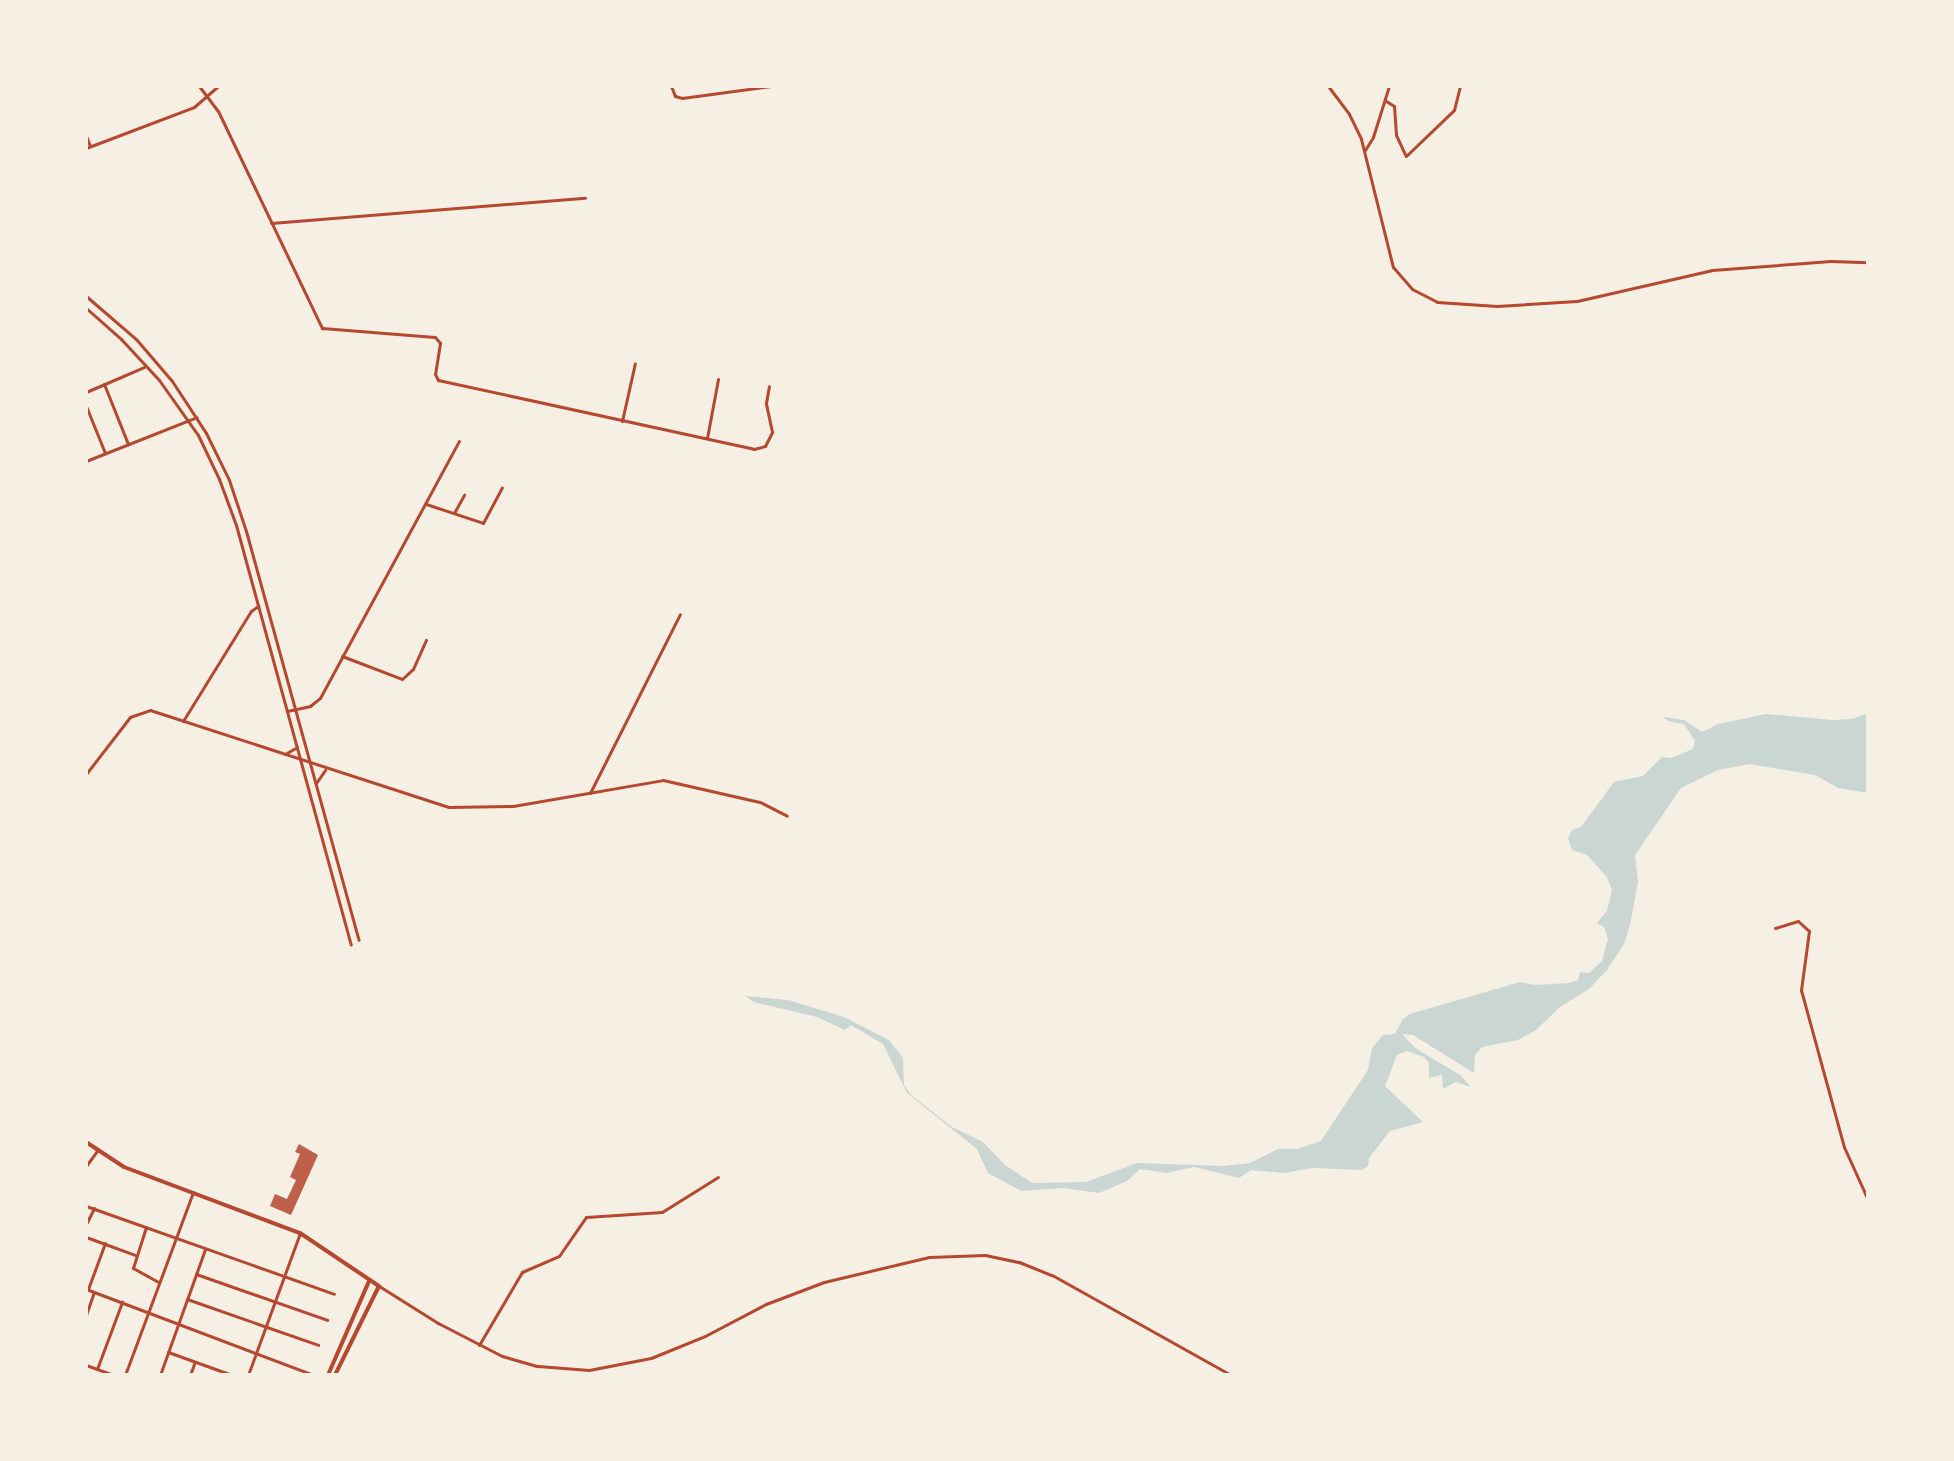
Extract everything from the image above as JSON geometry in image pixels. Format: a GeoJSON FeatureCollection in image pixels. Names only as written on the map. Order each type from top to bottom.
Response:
{"type":"FeatureCollection","features":[{"type":"Feature","properties":{"kind":"main road"},"geometry":{"type":"LineString","coordinates":[[86,1142],[124,1167],[300,1233],[379,1286],[335,1375]]}},
{"type":"Feature","properties":{"kind":"main road"},"geometry":{"type":"LineString","coordinates":[[328,1375],[369,1281]]}},
{"type":"Feature","properties":{"kind":"street"},"geometry":{"type":"LineString","coordinates":[[199,86],[218,111],[322,328],[435,337],[440,343],[434,375],[438,380],[754,449],[765,446],[772,429],[766,403],[769,386]]}},
{"type":"Feature","properties":{"kind":"street"},"geometry":{"type":"LineString","coordinates":[[86,136],[88,147],[206,99],[218,86]]}},
{"type":"Feature","properties":{"kind":"street"},"geometry":{"type":"LineString","coordinates":[[671,86],[675,96],[682,98],[771,86]]}},
{"type":"Feature","properties":{"kind":"street"},"geometry":{"type":"LineString","coordinates":[[1328,86],[1353,121],[1365,150],[1393,267],[1417,293],[1444,304],[1497,306],[1577,301],[1712,270],[1831,261],[1868,262]]}},
{"type":"Feature","properties":{"kind":"street"},"geometry":{"type":"LineString","coordinates":[[1365,150],[1386,101],[1389,86]]}},
{"type":"Feature","properties":{"kind":"street"},"geometry":{"type":"LineString","coordinates":[[1386,101],[1394,106],[1396,135],[1406,156],[1454,110],[1460,86]]}},
{"type":"Feature","properties":{"kind":"street"},"geometry":{"type":"LineString","coordinates":[[271,223],[585,198]]}},
{"type":"Feature","properties":{"kind":"street"},"geometry":{"type":"LineString","coordinates":[[86,296],[123,327],[155,361],[197,417],[222,464],[241,514],[359,940]]}},
{"type":"Feature","properties":{"kind":"street"},"geometry":{"type":"LineString","coordinates":[[86,308],[146,367],[188,421],[206,450],[225,494],[351,945]]}},
{"type":"Feature","properties":{"kind":"street"},"geometry":{"type":"LineString","coordinates":[[86,392],[155,361]]}},
{"type":"Feature","properties":{"kind":"street"},"geometry":{"type":"LineString","coordinates":[[622,421],[635,363]]}},
{"type":"Feature","properties":{"kind":"street"},"geometry":{"type":"LineString","coordinates":[[707,438],[718,379]]}},
{"type":"Feature","properties":{"kind":"street"},"geometry":{"type":"LineString","coordinates":[[104,384],[128,444]]}},
{"type":"Feature","properties":{"kind":"street"},"geometry":{"type":"LineString","coordinates":[[86,406],[105,453]]}},
{"type":"Feature","properties":{"kind":"street"},"geometry":{"type":"LineString","coordinates":[[86,461],[197,417]]}},
{"type":"Feature","properties":{"kind":"street"},"geometry":{"type":"LineString","coordinates":[[287,711],[318,700],[459,441]]}},
{"type":"Feature","properties":{"kind":"street"},"geometry":{"type":"LineString","coordinates":[[426,504],[487,521],[502,488]]}},
{"type":"Feature","properties":{"kind":"street"},"geometry":{"type":"LineString","coordinates":[[454,513],[464,495]]}},
{"type":"Feature","properties":{"kind":"street"},"geometry":{"type":"LineString","coordinates":[[183,721],[251,611],[258,606]]}},
{"type":"Feature","properties":{"kind":"street"},"geometry":{"type":"LineString","coordinates":[[590,793],[680,614]]}},
{"type":"Feature","properties":{"kind":"street"},"geometry":{"type":"LineString","coordinates":[[342,656],[402,679],[413,669],[426,640]]}},
{"type":"Feature","properties":{"kind":"street"},"geometry":{"type":"LineString","coordinates":[[86,774],[136,713],[150,710],[449,807],[513,806],[663,780],[760,802],[787,816]]}},
{"type":"Feature","properties":{"kind":"street"},"geometry":{"type":"LineString","coordinates":[[285,754],[297,747]]}},
{"type":"Feature","properties":{"kind":"street"},"geometry":{"type":"LineString","coordinates":[[317,787],[317,780],[327,769]]}},
{"type":"Feature","properties":{"kind":"street"},"geometry":{"type":"LineString","coordinates":[[324,845],[332,843]]}},
{"type":"Feature","properties":{"kind":"street"},"geometry":{"type":"LineString","coordinates":[[1775,928],[1798,921],[1809,931],[1801,990],[1844,1147],[1868,1200]]}},
{"type":"Feature","properties":{"kind":"street"},"geometry":{"type":"LineString","coordinates":[[86,1166],[97,1151]]}},
{"type":"Feature","properties":{"kind":"street"},"geometry":{"type":"LineString","coordinates":[[479,1345],[522,1272],[559,1256],[586,1217],[662,1212],[718,1177]]}},
{"type":"Feature","properties":{"kind":"street"},"geometry":{"type":"LineString","coordinates":[[125,1375],[193,1192]]}},
{"type":"Feature","properties":{"kind":"street"},"geometry":{"type":"LineString","coordinates":[[86,1206],[334,1294]]}},
{"type":"Feature","properties":{"kind":"street"},"geometry":{"type":"LineString","coordinates":[[86,1224],[94,1208]]}},
{"type":"Feature","properties":{"kind":"street"},"geometry":{"type":"LineString","coordinates":[[146,1227],[136,1255],[135,1271],[159,1282]]}},
{"type":"Feature","properties":{"kind":"street"},"geometry":{"type":"LineString","coordinates":[[248,1375],[300,1233]]}},
{"type":"Feature","properties":{"kind":"street"},"geometry":{"type":"LineString","coordinates":[[86,1237],[136,1255]]}},
{"type":"Feature","properties":{"kind":"street"},"geometry":{"type":"LineString","coordinates":[[105,1243],[87,1289],[313,1375]]}},
{"type":"Feature","properties":{"kind":"street"},"geometry":{"type":"LineString","coordinates":[[160,1375],[205,1249]]}},
{"type":"Feature","properties":{"kind":"street"},"geometry":{"type":"LineString","coordinates":[[379,1286],[479,1345],[514,1360],[551,1369],[614,1368],[651,1358],[705,1336],[766,1304],[824,1282],[929,1257],[974,1254],[1008,1259],[1042,1270],[1231,1375]]}},
{"type":"Feature","properties":{"kind":"street"},"geometry":{"type":"LineString","coordinates":[[196,1274],[327,1320]]}},
{"type":"Feature","properties":{"kind":"street"},"geometry":{"type":"LineString","coordinates":[[86,1315],[94,1292]]}},
{"type":"Feature","properties":{"kind":"street"},"geometry":{"type":"LineString","coordinates":[[187,1299],[318,1345]]}},
{"type":"Feature","properties":{"kind":"street"},"geometry":{"type":"LineString","coordinates":[[97,1369],[122,1302]]}},
{"type":"Feature","properties":{"kind":"street"},"geometry":{"type":"LineString","coordinates":[[168,1352],[219,1373],[232,1375]]}},
{"type":"Feature","properties":{"kind":"street"},"geometry":{"type":"LineString","coordinates":[[190,1375],[195,1362]]}},
{"type":"Feature","properties":{"kind":"street"},"geometry":{"type":"LineString","coordinates":[[86,1365],[113,1375]]}},
{"type":"Feature","properties":{"kind":"shaded area"},"geometry":{"type":"Polygon","coordinates":[[[1868,713],[1868,793],[1838,788],[1815,775],[1749,764],[1718,770],[1681,788],[1635,855],[1638,882],[1630,925],[1624,944],[1607,970],[1589,989],[1560,1007],[1536,1030],[1518,1040],[1482,1047],[1475,1055],[1474,1073],[1413,1035],[1402,1034],[1415,1048],[1460,1075],[1471,1087],[1456,1082],[1443,1089],[1442,1075],[1429,1078],[1429,1063],[1424,1057],[1407,1051],[1397,1055],[1385,1086],[1423,1122],[1390,1131],[1369,1158],[1368,1166],[1362,1170],[1313,1168],[1284,1173],[1251,1170],[1239,1178],[1194,1167],[1166,1173],[1140,1169],[1127,1181],[1099,1193],[1063,1188],[1021,1191],[988,1173],[977,1149],[907,1093],[883,1044],[851,1025],[845,1030],[817,1017],[754,1002],[745,996],[788,1000],[844,1017],[889,1040],[903,1058],[904,1085],[911,1095],[952,1127],[983,1142],[1005,1165],[1032,1183],[1086,1182],[1137,1163],[1224,1166],[1250,1163],[1278,1149],[1297,1149],[1321,1141],[1368,1070],[1372,1048],[1383,1035],[1395,1034],[1403,1019],[1410,1014],[1520,982],[1535,985],[1570,983],[1578,980],[1580,972],[1589,973],[1602,961],[1608,939],[1604,927],[1597,923],[1607,911],[1612,890],[1607,877],[1587,855],[1572,850],[1568,838],[1572,830],[1581,827],[1614,782],[1643,776],[1662,757],[1671,758],[1693,749],[1695,741],[1684,724],[1663,717],[1684,720],[1702,732],[1718,724],[1766,714],[1833,720],[1852,719],[1868,713]]]}},
{"type":"Feature","properties":{"kind":"building"},"geometry":{"type":"Polygon","coordinates":[[[299,1144],[318,1155],[291,1215],[270,1206],[275,1194],[287,1199],[296,1180],[290,1177],[300,1154],[295,1152],[299,1144]]]}}]}
